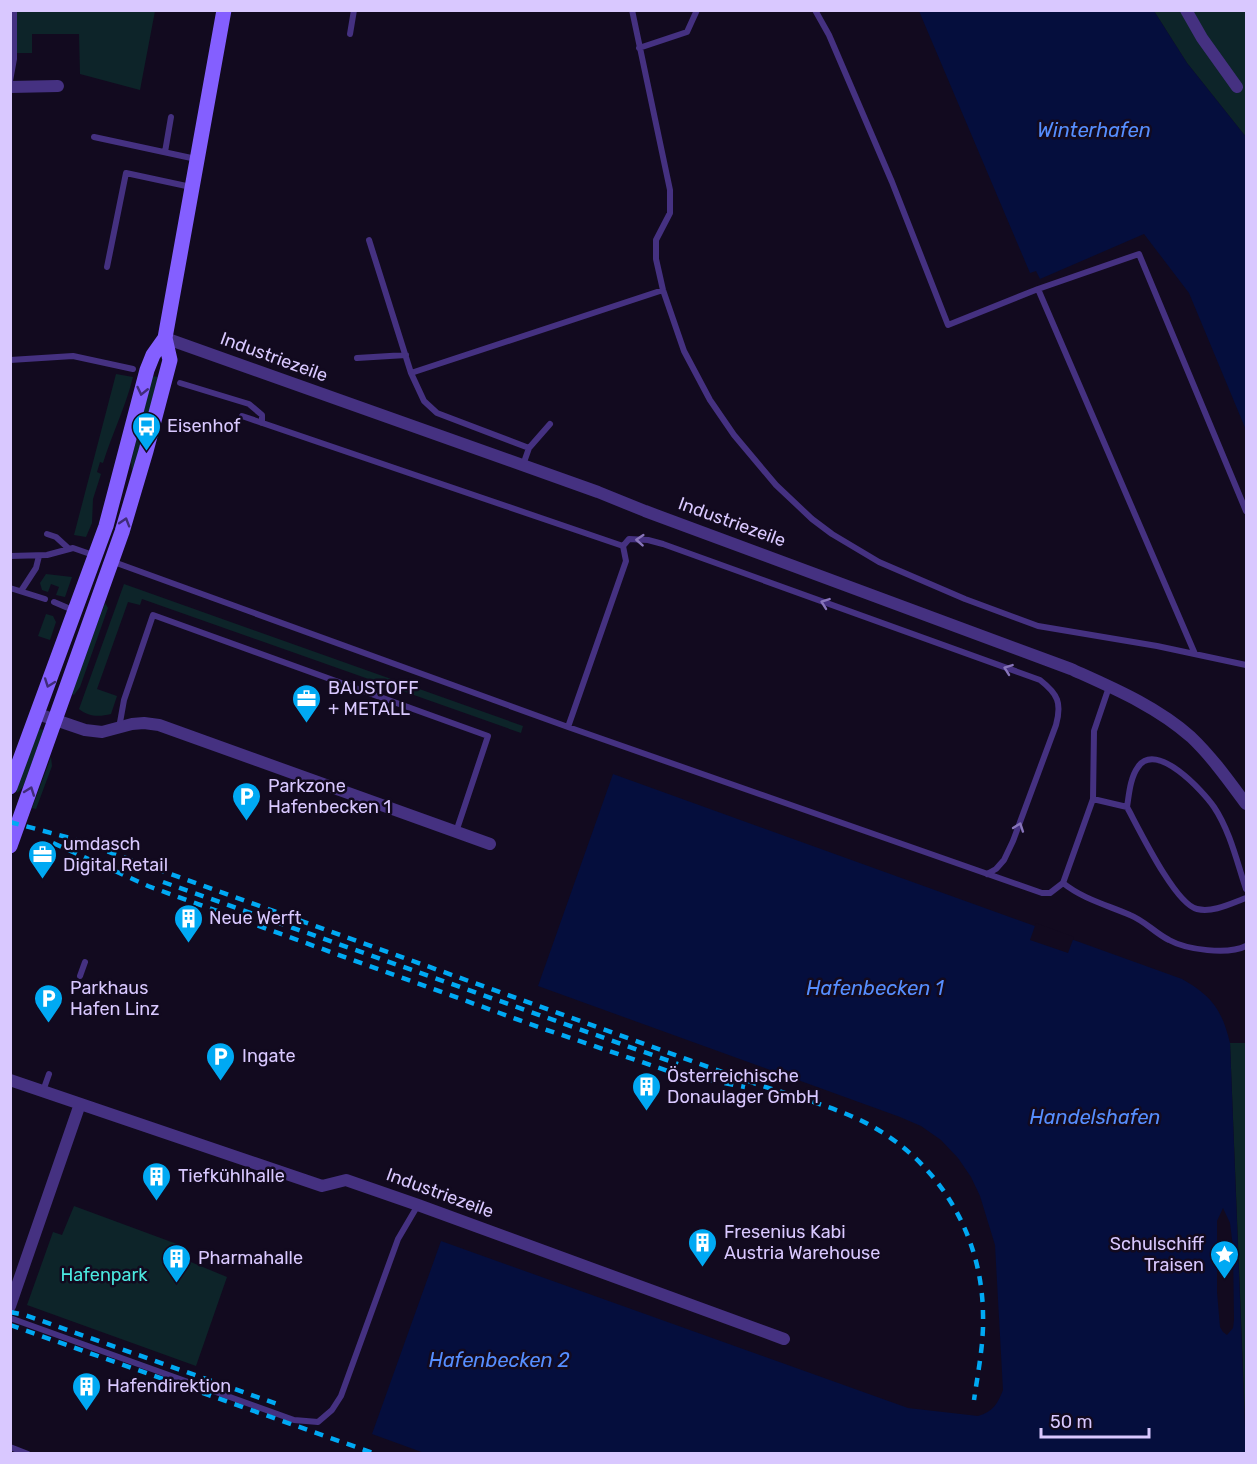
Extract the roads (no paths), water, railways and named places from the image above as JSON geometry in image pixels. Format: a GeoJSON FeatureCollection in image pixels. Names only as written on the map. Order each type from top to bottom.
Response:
{"type":"FeatureCollection","features":[{"type":"Feature","properties":{"kind":"main road"},"geometry":{"type":"LineString","coordinates":[[10,846],[112,561],[146,451],[170,360],[165,339],[224,10]]}},
{"type":"Feature","properties":{"kind":"main road"},"geometry":{"type":"LineString","coordinates":[[10,787],[96,556],[118,487],[147,370],[153,355],[165,339]]}},
{"type":"Feature","properties":{"kind":"street"},"geometry":{"type":"LineString","coordinates":[[1186,10],[1202,38],[1237,87]]}},
{"type":"Feature","properties":{"kind":"street"},"geometry":{"type":"LineString","coordinates":[[10,87],[57,86]]}},
{"type":"Feature","properties":{"kind":"street","name":"Industriezeile"},"geometry":{"type":"LineString","coordinates":[[165,339],[522,465],[1071,669],[1159,712],[1191,737],[1215,762],[1246,804]]}},
{"type":"Feature","properties":{"kind":"street"},"geometry":{"type":"LineString","coordinates":[[75,611],[92,617]]}},
{"type":"Feature","properties":{"kind":"street"},"geometry":{"type":"LineString","coordinates":[[38,714],[85,730],[102,732],[132,724],[159,725],[490,844]]}},
{"type":"Feature","properties":{"kind":"street","name":"Industriezeile"},"geometry":{"type":"LineString","coordinates":[[10,1080],[322,1186],[346,1180],[784,1339]]}},
{"type":"Feature","properties":{"kind":"street"},"geometry":{"type":"LineString","coordinates":[[10,1306],[80,1104]]}},
{"type":"Feature","properties":{"kind":"lane"},"geometry":{"type":"LineString","coordinates":[[10,81],[14,59],[14,10]]}},
{"type":"Feature","properties":{"kind":"lane"},"geometry":{"type":"LineString","coordinates":[[350,34],[354,10]]}},
{"type":"Feature","properties":{"kind":"lane"},"geometry":{"type":"LineString","coordinates":[[632,10],[670,190],[670,213],[656,240],[656,259],[663,290],[684,351],[718,413],[776,485],[832,534],[879,562],[1038,626],[1246,665]]}},
{"type":"Feature","properties":{"kind":"lane"},"geometry":{"type":"LineString","coordinates":[[639,48],[687,32],[697,10]]}},
{"type":"Feature","properties":{"kind":"lane"},"geometry":{"type":"LineString","coordinates":[[815,10],[829,35],[892,182],[948,325],[1139,254],[1246,511]]}},
{"type":"Feature","properties":{"kind":"lane"},"geometry":{"type":"LineString","coordinates":[[165,152],[171,117]]}},
{"type":"Feature","properties":{"kind":"lane"},"geometry":{"type":"LineString","coordinates":[[94,137],[197,159]]}},
{"type":"Feature","properties":{"kind":"lane"},"geometry":{"type":"LineString","coordinates":[[107,267],[126,173],[192,187]]}},
{"type":"Feature","properties":{"kind":"lane"},"geometry":{"type":"LineString","coordinates":[[369,240],[411,373],[424,401],[437,413],[529,448]]}},
{"type":"Feature","properties":{"kind":"lane"},"geometry":{"type":"LineString","coordinates":[[411,373],[663,290]]}},
{"type":"Feature","properties":{"kind":"lane"},"geometry":{"type":"LineString","coordinates":[[1038,290],[1195,654]]}},
{"type":"Feature","properties":{"kind":"lane"},"geometry":{"type":"LineString","coordinates":[[357,358],[406,355]]}},
{"type":"Feature","properties":{"kind":"lane"},"geometry":{"type":"LineString","coordinates":[[10,360],[72,356],[133,369]]}},
{"type":"Feature","properties":{"kind":"lane"},"geometry":{"type":"LineString","coordinates":[[180,383],[249,404],[262,415],[262,423]]}},
{"type":"Feature","properties":{"kind":"lane"},"geometry":{"type":"LineString","coordinates":[[242,416],[623,546]]}},
{"type":"Feature","properties":{"kind":"lane"},"geometry":{"type":"LineString","coordinates":[[522,465],[529,448],[550,424]]}},
{"type":"Feature","properties":{"kind":"lane"},"geometry":{"type":"LineString","coordinates":[[47,534],[68,548]]}},
{"type":"Feature","properties":{"kind":"lane"},"geometry":{"type":"LineString","coordinates":[[623,546],[629,539],[663,544],[1040,680],[1052,689],[1058,700],[1059,712],[1056,725],[1013,841],[1004,860],[996,869],[987,874]]}},
{"type":"Feature","properties":{"kind":"lane"},"geometry":{"type":"LineString","coordinates":[[568,727],[626,561],[623,546]]}},
{"type":"Feature","properties":{"kind":"lane"},"geometry":{"type":"LineString","coordinates":[[10,556],[39,556],[73,548],[568,727],[1042,893],[1050,893],[1063,883],[1093,799],[1094,731],[1109,686]]}},
{"type":"Feature","properties":{"kind":"lane"},"geometry":{"type":"LineString","coordinates":[[21,591],[36,568],[39,556]]}},
{"type":"Feature","properties":{"kind":"lane"},"geometry":{"type":"LineString","coordinates":[[10,588],[45,600]]}},
{"type":"Feature","properties":{"kind":"lane"},"geometry":{"type":"LineString","coordinates":[[54,602],[75,611]]}},
{"type":"Feature","properties":{"kind":"lane"},"geometry":{"type":"LineString","coordinates":[[119,728],[124,700],[153,615],[488,736],[456,831]]}},
{"type":"Feature","properties":{"kind":"lane"},"geometry":{"type":"LineString","coordinates":[[1126,807],[1138,767],[1145,760],[1152,759],[1169,764],[1200,790],[1215,808],[1229,838],[1246,889]]}},
{"type":"Feature","properties":{"kind":"lane"},"geometry":{"type":"LineString","coordinates":[[1093,799],[1126,807],[1171,885],[1187,904],[1196,909],[1206,910],[1246,898]]}},
{"type":"Feature","properties":{"kind":"lane"},"geometry":{"type":"LineString","coordinates":[[1063,883],[1079,894],[1133,916],[1172,942],[1197,948],[1232,951],[1246,946]]}},
{"type":"Feature","properties":{"kind":"lane"},"geometry":{"type":"LineString","coordinates":[[81,976],[85,962]]}},
{"type":"Feature","properties":{"kind":"lane"},"geometry":{"type":"LineString","coordinates":[[43,1092],[49,1074]]}},
{"type":"Feature","properties":{"kind":"lane"},"geometry":{"type":"LineString","coordinates":[[10,1318],[294,1420],[318,1422],[332,1410],[341,1396],[398,1239],[418,1205]]}},
{"type":"Feature","properties":{"kind":"lane"},"geometry":{"type":"LineString","coordinates":[[10,1447],[28,1454]]}},
{"type":"Feature","properties":{"kind":"water","name":"Winterhafen"},"geometry":{"type":"Polygon","coordinates":[[[919,11],[1154,11],[1187,63],[1246,137],[1246,430],[1189,293],[1144,234],[1040,279],[1036,271],[1030,273],[919,11]]]}},
{"type":"Feature","properties":{"kind":"water"},"geometry":{"type":"Polygon","coordinates":[[[613,774],[1182,979],[1208,998],[1223,1021],[1230,1043],[1246,1453],[427,1454],[372,1434],[441,1241],[908,1408],[978,1416],[988,1412],[994,1406],[1003,1390],[995,1245],[980,1196],[971,1177],[958,1158],[941,1140],[921,1126],[900,1117],[538,986],[613,774]]]}},
{"type":"Feature","properties":{"kind":"railway"},"geometry":{"type":"LineString","coordinates":[[10,822],[70,838],[756,1084],[822,1105],[860,1120],[887,1135],[932,1175],[949,1199],[974,1254],[981,1283],[983,1314],[974,1400]]}},
{"type":"Feature","properties":{"kind":"railway"},"geometry":{"type":"LineString","coordinates":[[53,843],[148,886],[544,1029],[674,1073],[745,1087]]}},
{"type":"Feature","properties":{"kind":"railway"},"geometry":{"type":"LineString","coordinates":[[163,882],[678,1064]]}},
{"type":"Feature","properties":{"kind":"railway"},"geometry":{"type":"LineString","coordinates":[[10,1312],[25,1315],[277,1404]]}},
{"type":"Feature","properties":{"kind":"railway"},"geometry":{"type":"LineString","coordinates":[[10,1325],[376,1454]]}},
{"type":"Feature","properties":{"kind":"place","name":"Eisenhof"},"geometry":{"type":"Point","coordinates":[146,452]}},
{"type":"Feature","properties":{"kind":"place","name":"BAUSTOFF + METALL"},"geometry":{"type":"Point","coordinates":[307,724]}},
{"type":"Feature","properties":{"kind":"place","name":"Parkzone Hafenbecken 1"},"geometry":{"type":"Point","coordinates":[247,822]}},
{"type":"Feature","properties":{"kind":"place","name":"umdasch Digital Retail"},"geometry":{"type":"Point","coordinates":[42,880]}},
{"type":"Feature","properties":{"kind":"place","name":"Neue Werft"},"geometry":{"type":"Point","coordinates":[188,944]}},
{"type":"Feature","properties":{"kind":"place","name":"Parkhaus Hafen Linz"},"geometry":{"type":"Point","coordinates":[49,1024]}},
{"type":"Feature","properties":{"kind":"place","name":"Ingate"},"geometry":{"type":"Point","coordinates":[221,1082]}},
{"type":"Feature","properties":{"kind":"place","name":"Österreichische Donaulager GmbH"},"geometry":{"type":"Point","coordinates":[646,1112]}},
{"type":"Feature","properties":{"kind":"place","name":"Tiefkühlhalle"},"geometry":{"type":"Point","coordinates":[157,1202]}},
{"type":"Feature","properties":{"kind":"place","name":"Fresenius Kabi Austria Warehouse"},"geometry":{"type":"Point","coordinates":[703,1268]}},
{"type":"Feature","properties":{"kind":"place","name":"Schulschiff Traisen"},"geometry":{"type":"Point","coordinates":[1225,1280]}},
{"type":"Feature","properties":{"kind":"place","name":"Pharmahalle"},"geometry":{"type":"Point","coordinates":[177,1284]}},
{"type":"Feature","properties":{"kind":"place","name":"Hafendirektion"},"geometry":{"type":"Point","coordinates":[86,1412]}},
{"type":"Feature","properties":{"kind":"water label","name":"Hafenbecken 1"},"geometry":{"type":"Point","coordinates":[875,988]}},
{"type":"Feature","properties":{"kind":"water label","name":"Handelshafen"},"geometry":{"type":"Point","coordinates":[1095,1117]}},
{"type":"Feature","properties":{"kind":"water label","name":"Hafenbecken 2"},"geometry":{"type":"Point","coordinates":[499,1360]}},
{"type":"Feature","properties":{"kind":"park label","name":"Hafenpark"},"geometry":{"type":"Point","coordinates":[104,1275]}}]}
